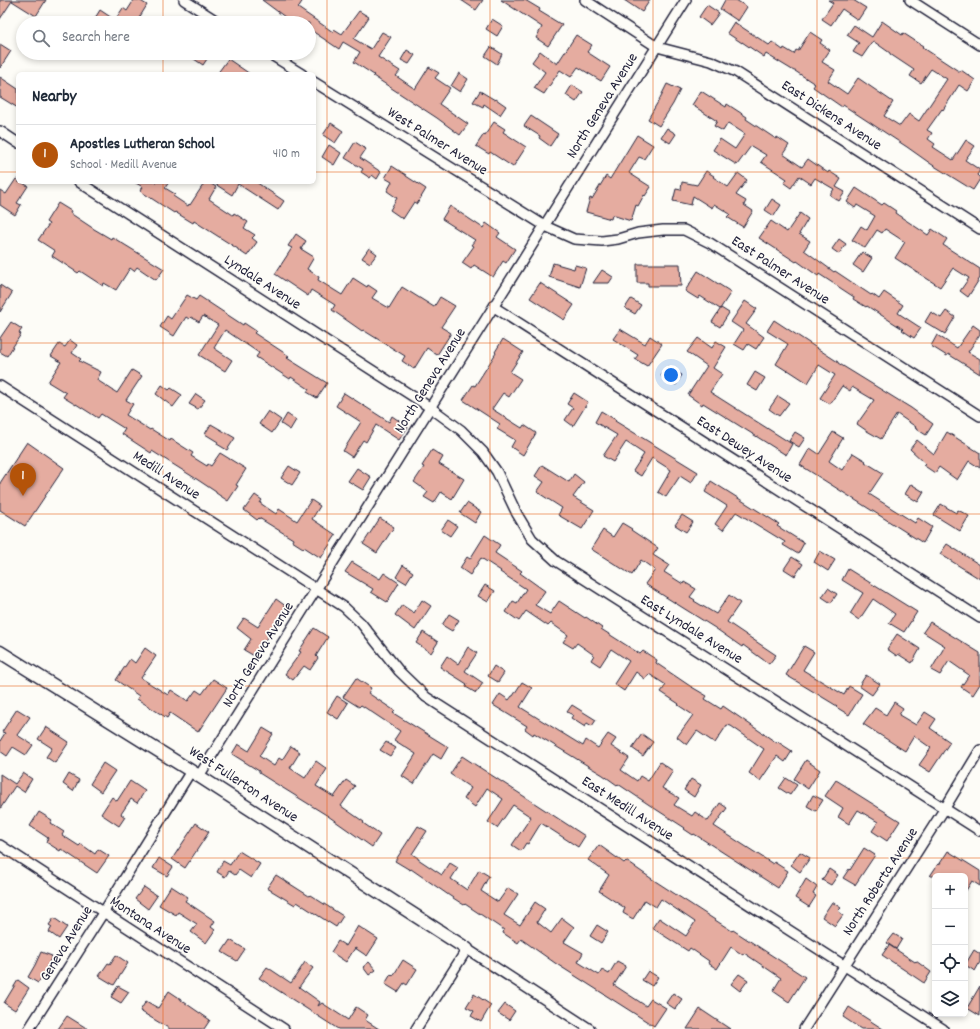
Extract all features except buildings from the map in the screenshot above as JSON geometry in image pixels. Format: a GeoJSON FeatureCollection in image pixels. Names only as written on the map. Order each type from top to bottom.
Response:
{"type":"FeatureCollection","features":[{"type":"Feature","properties":{"kind":"street"},"geometry":{"type":"LineString","coordinates":[[184,0],[209,16]]}},
{"type":"Feature","properties":{"kind":"street","name":"East Dickens Avenue"},"geometry":{"type":"LineString","coordinates":[[585,0],[657,47],[711,61],[736,72],[980,229]]}},
{"type":"Feature","properties":{"kind":"street","name":"North Geneva Avenue"},"geometry":{"type":"LineString","coordinates":[[195,774],[317,589],[686,0]]}},
{"type":"Feature","properties":{"kind":"street"},"geometry":{"type":"LineString","coordinates":[[910,0],[980,45]]}},
{"type":"Feature","properties":{"kind":"street"},"geometry":{"type":"LineString","coordinates":[[279,60],[299,72]]}},
{"type":"Feature","properties":{"kind":"street","name":"West Palmer Avenue"},"geometry":{"type":"LineString","coordinates":[[316,83],[545,226]]}},
{"type":"Feature","properties":{"kind":"street"},"geometry":{"type":"LineString","coordinates":[[0,131],[16,142]]}},
{"type":"Feature","properties":{"kind":"street","name":"Lyndale Avenue"},"geometry":{"type":"LineString","coordinates":[[82,184],[430,408]]}},
{"type":"Feature","properties":{"kind":"street","name":"East Palmer Avenue"},"geometry":{"type":"LineString","coordinates":[[545,226],[574,239],[602,241],[618,239],[638,233],[663,230],[684,230],[710,242],[980,416]]}},
{"type":"Feature","properties":{"kind":"street","name":"East Dewey Avenue"},"geometry":{"type":"LineString","coordinates":[[494,307],[980,618]]}},
{"type":"Feature","properties":{"kind":"street","name":"Medill Avenue"},"geometry":{"type":"LineString","coordinates":[[0,386],[317,589]]}},
{"type":"Feature","properties":{"kind":"street","name":"East Lyndale Avenue"},"geometry":{"type":"LineString","coordinates":[[430,408],[461,430],[483,452],[497,472],[517,514],[532,538],[556,561],[980,831]]}},
{"type":"Feature","properties":{"kind":"street","name":"East Medill Avenue"},"geometry":{"type":"LineString","coordinates":[[317,589],[344,607],[361,623],[399,671],[426,697],[944,1029]]}},
{"type":"Feature","properties":{"kind":"street","name":"West Fullerton Avenue"},"geometry":{"type":"LineString","coordinates":[[0,652],[195,774],[467,949]]}},
{"type":"Feature","properties":{"kind":"street","name":"North Roberta Avenue"},"geometry":{"type":"LineString","coordinates":[[804,1029],[945,808],[980,750]]}},
{"type":"Feature","properties":{"kind":"street","name":"Geneva Avenue"},"geometry":{"type":"LineString","coordinates":[[30,1029],[103,913],[195,774]]}},
{"type":"Feature","properties":{"kind":"street","name":"Montana Avenue"},"geometry":{"type":"LineString","coordinates":[[0,845],[284,1029]]}},
{"type":"Feature","properties":{"kind":"street"},"geometry":{"type":"LineString","coordinates":[[416,1029],[467,949],[590,1029]]}},
{"type":"Feature","properties":{"kind":"place","name":"Apostles Lutheran School"},"geometry":{"type":"Point","coordinates":[23,496]}}]}
